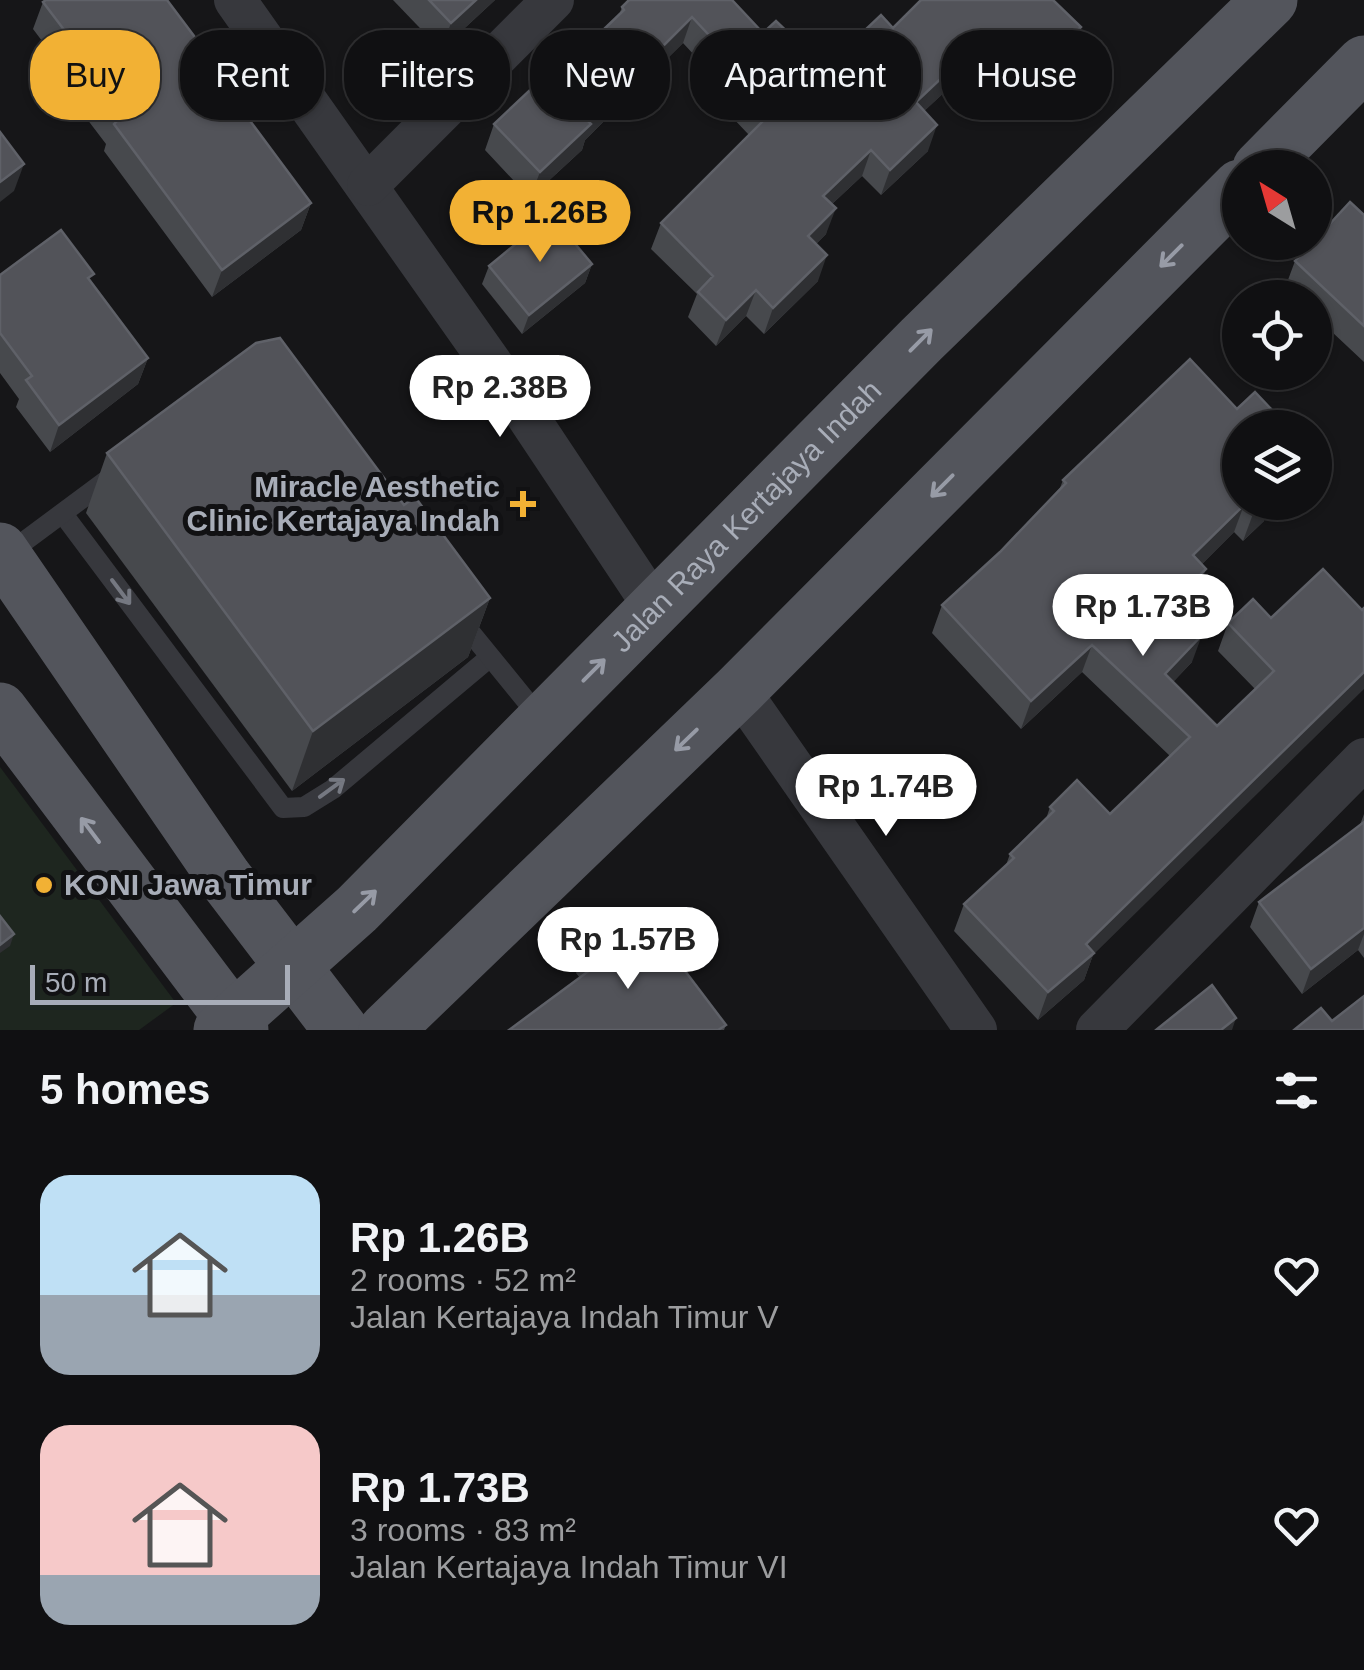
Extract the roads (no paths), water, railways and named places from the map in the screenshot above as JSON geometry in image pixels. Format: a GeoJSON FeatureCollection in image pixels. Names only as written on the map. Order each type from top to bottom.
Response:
{"type":"FeatureCollection","features":[{"type":"Feature","properties":{"kind":"main road","name":"Jalan Raya Kertajaya Indah"},"geometry":{"type":"LineString","coordinates":[[232,1027],[292,966],[358,909],[921,340],[1270,0]]}},
{"type":"Feature","properties":{"kind":"main road"},"geometry":{"type":"LineString","coordinates":[[1278,150],[1364,63]]}},
{"type":"Feature","properties":{"kind":"main road"},"geometry":{"type":"LineString","coordinates":[[386,1030],[738,690],[1222,205]]}},
{"type":"Feature","properties":{"kind":"main road"},"geometry":{"type":"LineString","coordinates":[[2,553],[226,878],[341,1030]]}},
{"type":"Feature","properties":{"kind":"main road"},"geometry":{"type":"LineString","coordinates":[[0,710],[232,1027]]}},
{"type":"Feature","properties":{"kind":"street"},"geometry":{"type":"LineString","coordinates":[[236,0],[510,390],[656,608]]}},
{"type":"Feature","properties":{"kind":"street"},"geometry":{"type":"LineString","coordinates":[[368,185],[553,0]]}},
{"type":"Feature","properties":{"kind":"street"},"geometry":{"type":"LineString","coordinates":[[738,690],[976,1030]]}},
{"type":"Feature","properties":{"kind":"street"},"geometry":{"type":"LineString","coordinates":[[1097,1030],[1364,758]]}},
{"type":"Feature","properties":{"kind":"lane"},"geometry":{"type":"LineString","coordinates":[[2,553],[138,458]]}},
{"type":"Feature","properties":{"kind":"lane"},"geometry":{"type":"LineString","coordinates":[[63,514],[283,808],[304,807],[333,789],[490,658]]}},
{"type":"Feature","properties":{"kind":"lane"},"geometry":{"type":"LineString","coordinates":[[443,597],[543,722]]}},
{"type":"Feature","properties":{"kind":"place","name":"Miracle Aesthetic Clinic Kertajaya Indah"},"geometry":{"type":"Point","coordinates":[523,504]}},
{"type":"Feature","properties":{"kind":"place","name":"KONI Jawa Timur"},"geometry":{"type":"Point","coordinates":[44,885]}}]}
